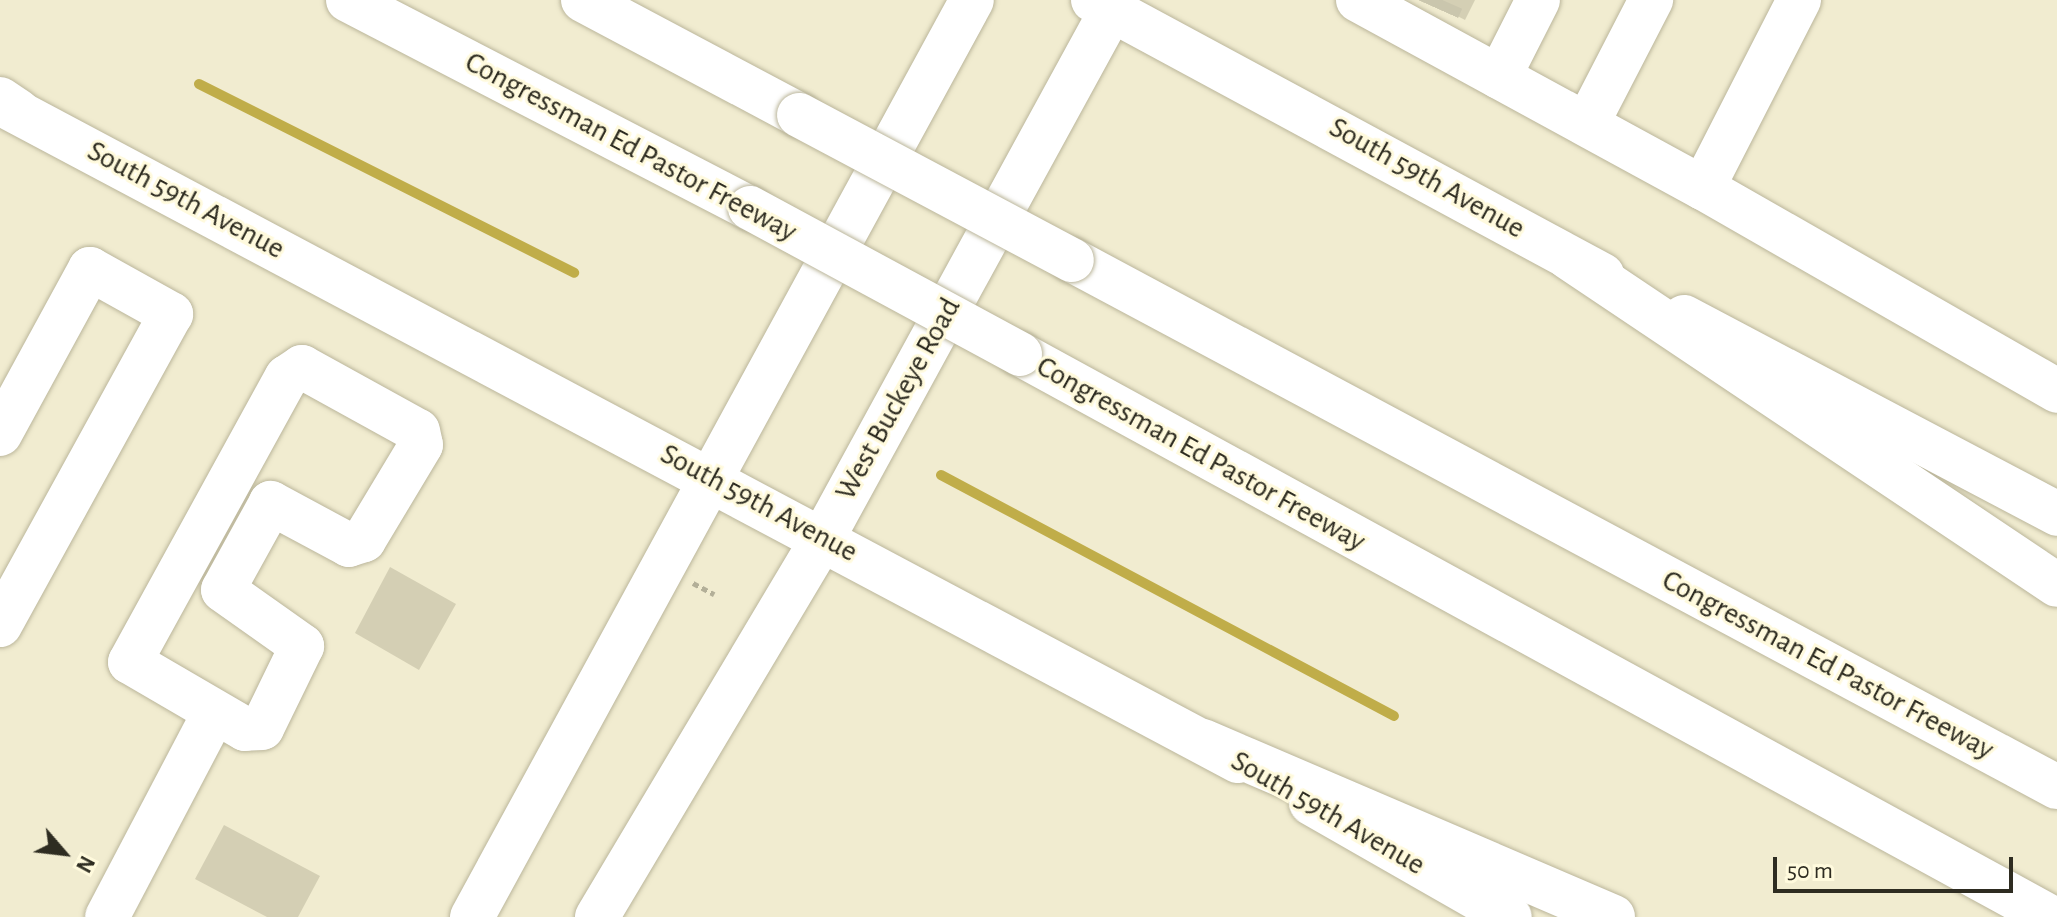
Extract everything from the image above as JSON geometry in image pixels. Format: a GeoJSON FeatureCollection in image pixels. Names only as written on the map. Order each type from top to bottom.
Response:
{"type":"FeatureCollection","features":[{"type":"Feature","properties":{"kind":"main road","name":"Congressman Ed Pastor Freeway"},"geometry":{"type":"LineString","coordinates":[[348,0],[750,208],[2050,917]]}},
{"type":"Feature","properties":{"kind":"main road","name":"Congressman Ed Pastor Freeway"},"geometry":{"type":"LineString","coordinates":[[583,0],[2057,787]]}},
{"type":"Feature","properties":{"kind":"main road"},"geometry":{"type":"LineString","coordinates":[[472,917],[972,0]]}},
{"type":"Feature","properties":{"kind":"main road"},"geometry":{"type":"LineString","coordinates":[[1499,77],[1538,0]]}},
{"type":"Feature","properties":{"kind":"main road"},"geometry":{"type":"LineString","coordinates":[[1587,124],[1651,0]]}},
{"type":"Feature","properties":{"kind":"main road"},"geometry":{"type":"LineString","coordinates":[[1703,188],[1799,0]]}},
{"type":"Feature","properties":{"kind":"main road","name":"South 59th Avenue"},"geometry":{"type":"LineString","coordinates":[[1107,3],[1569,258],[2057,514]]}},
{"type":"Feature","properties":{"kind":"main road","name":"West Buckeye Road"},"geometry":{"type":"LineString","coordinates":[[597,917],[823,538],[1107,3]]}},
{"type":"Feature","properties":{"kind":"main road"},"geometry":{"type":"LineString","coordinates":[[1373,4],[1430,22],[1499,77],[1703,188],[2057,391]]}},
{"type":"Feature","properties":{"kind":"main road","name":"South 59th Avenue"},"geometry":{"type":"LineString","coordinates":[[6,104],[1203,741],[1510,917]]}},
{"type":"Feature","properties":{"kind":"main road"},"geometry":{"type":"LineString","coordinates":[[1569,258],[2057,585]]}},
{"type":"Feature","properties":{"kind":"main road"},"geometry":{"type":"LineString","coordinates":[[0,434],[90,269],[171,314],[11,580],[0,625]]}},
{"type":"Feature","properties":{"kind":"main road"},"geometry":{"type":"LineString","coordinates":[[302,367],[418,431],[421,445],[364,540],[349,545],[271,503],[223,590],[302,646],[262,728],[245,729],[214,713],[130,662],[287,377],[302,367]]}},
{"type":"Feature","properties":{"kind":"main road"},"geometry":{"type":"LineString","coordinates":[[107,917],[214,713]]}},
{"type":"Feature","properties":{"kind":"main road"},"geometry":{"type":"LineString","coordinates":[[1203,741],[1613,917]]}},
{"type":"Feature","properties":{"kind":"building"},"geometry":{"type":"Polygon","coordinates":[[[1427,0],[1475,0],[1465,20],[1427,0]]]}},
{"type":"Feature","properties":{"kind":"building"},"geometry":{"type":"Polygon","coordinates":[[[390,567],[456,604],[419,670],[355,633],[390,567]]]}},
{"type":"Feature","properties":{"kind":"building"},"geometry":{"type":"Polygon","coordinates":[[[224,825],[320,876],[298,917],[267,917],[195,879],[224,825]]]}},
{"type":"Feature","properties":{"kind":"waterway"},"geometry":{"type":"LineString","coordinates":[[199,84],[574,273]]}},
{"type":"Feature","properties":{"kind":"waterway"},"geometry":{"type":"LineString","coordinates":[[941,475],[1394,716]]}},
{"type":"Feature","properties":{"kind":"tunnel"},"geometry":{"type":"LineString","coordinates":[[1438,9],[1442,0]]}}]}
